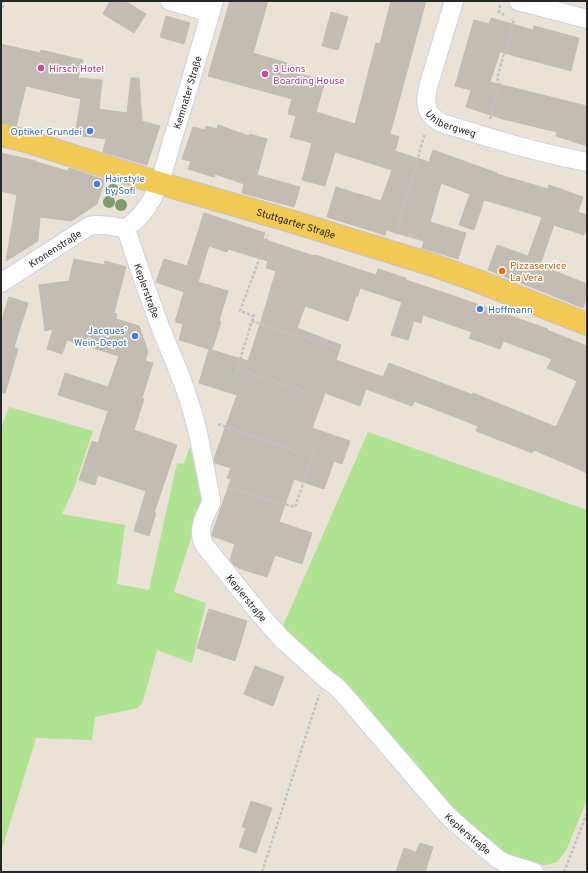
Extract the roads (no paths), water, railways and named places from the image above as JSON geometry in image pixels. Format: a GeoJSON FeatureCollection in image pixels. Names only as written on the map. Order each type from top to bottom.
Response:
{"type":"FeatureCollection","features":[{"type":"Feature","properties":{"kind":"main road","name":"Stuttgarter Straße"},"geometry":{"type":"LineString","coordinates":[[1,135],[433,265],[476,280],[587,324]]}},
{"type":"Feature","properties":{"kind":"street"},"geometry":{"type":"LineString","coordinates":[[170,1],[212,7]]}},
{"type":"Feature","properties":{"kind":"street","name":"Uhlbergweg"},"geometry":{"type":"LineString","coordinates":[[454,1],[428,87],[426,100],[428,110],[433,118],[442,123],[550,155],[587,162]]}},
{"type":"Feature","properties":{"kind":"street"},"geometry":{"type":"LineString","coordinates":[[518,1],[587,19]]}},
{"type":"Feature","properties":{"kind":"street","name":"Kemnater Straße"},"geometry":{"type":"LineString","coordinates":[[159,183],[212,7]]}},
{"type":"Feature","properties":{"kind":"street"},"geometry":{"type":"LineString","coordinates":[[126,228],[137,220],[152,199],[159,183]]}},
{"type":"Feature","properties":{"kind":"street","name":"Kronenstraße"},"geometry":{"type":"LineString","coordinates":[[1,282],[89,226],[94,224],[126,228]]}},
{"type":"Feature","properties":{"kind":"street","name":"Keplerstraße"},"geometry":{"type":"LineString","coordinates":[[126,228],[157,319],[188,396],[203,457],[211,499],[201,527],[200,533],[202,540],[259,613],[281,638],[327,680],[336,686],[447,815],[467,834],[498,859],[505,863],[534,872]]}},
{"type":"Feature","properties":{"kind":"place","name":"Hirsch Hotel"},"geometry":{"type":"Point","coordinates":[41,68]}},
{"type":"Feature","properties":{"kind":"place","name":"3 Lions Boarding House"},"geometry":{"type":"Point","coordinates":[265,74]}},
{"type":"Feature","properties":{"kind":"place","name":"Optiker Grundei"},"geometry":{"type":"Point","coordinates":[90,131]}},
{"type":"Feature","properties":{"kind":"place","name":"Hairstyle by Sofi"},"geometry":{"type":"Point","coordinates":[97,184]}},
{"type":"Feature","properties":{"kind":"place","name":"Pizzaservice La Vera"},"geometry":{"type":"Point","coordinates":[502,271]}},
{"type":"Feature","properties":{"kind":"place","name":"Hoffmann"},"geometry":{"type":"Point","coordinates":[480,309]}},
{"type":"Feature","properties":{"kind":"place","name":"Jacques’ Wein-Depot"},"geometry":{"type":"Point","coordinates":[135,336]}}]}
